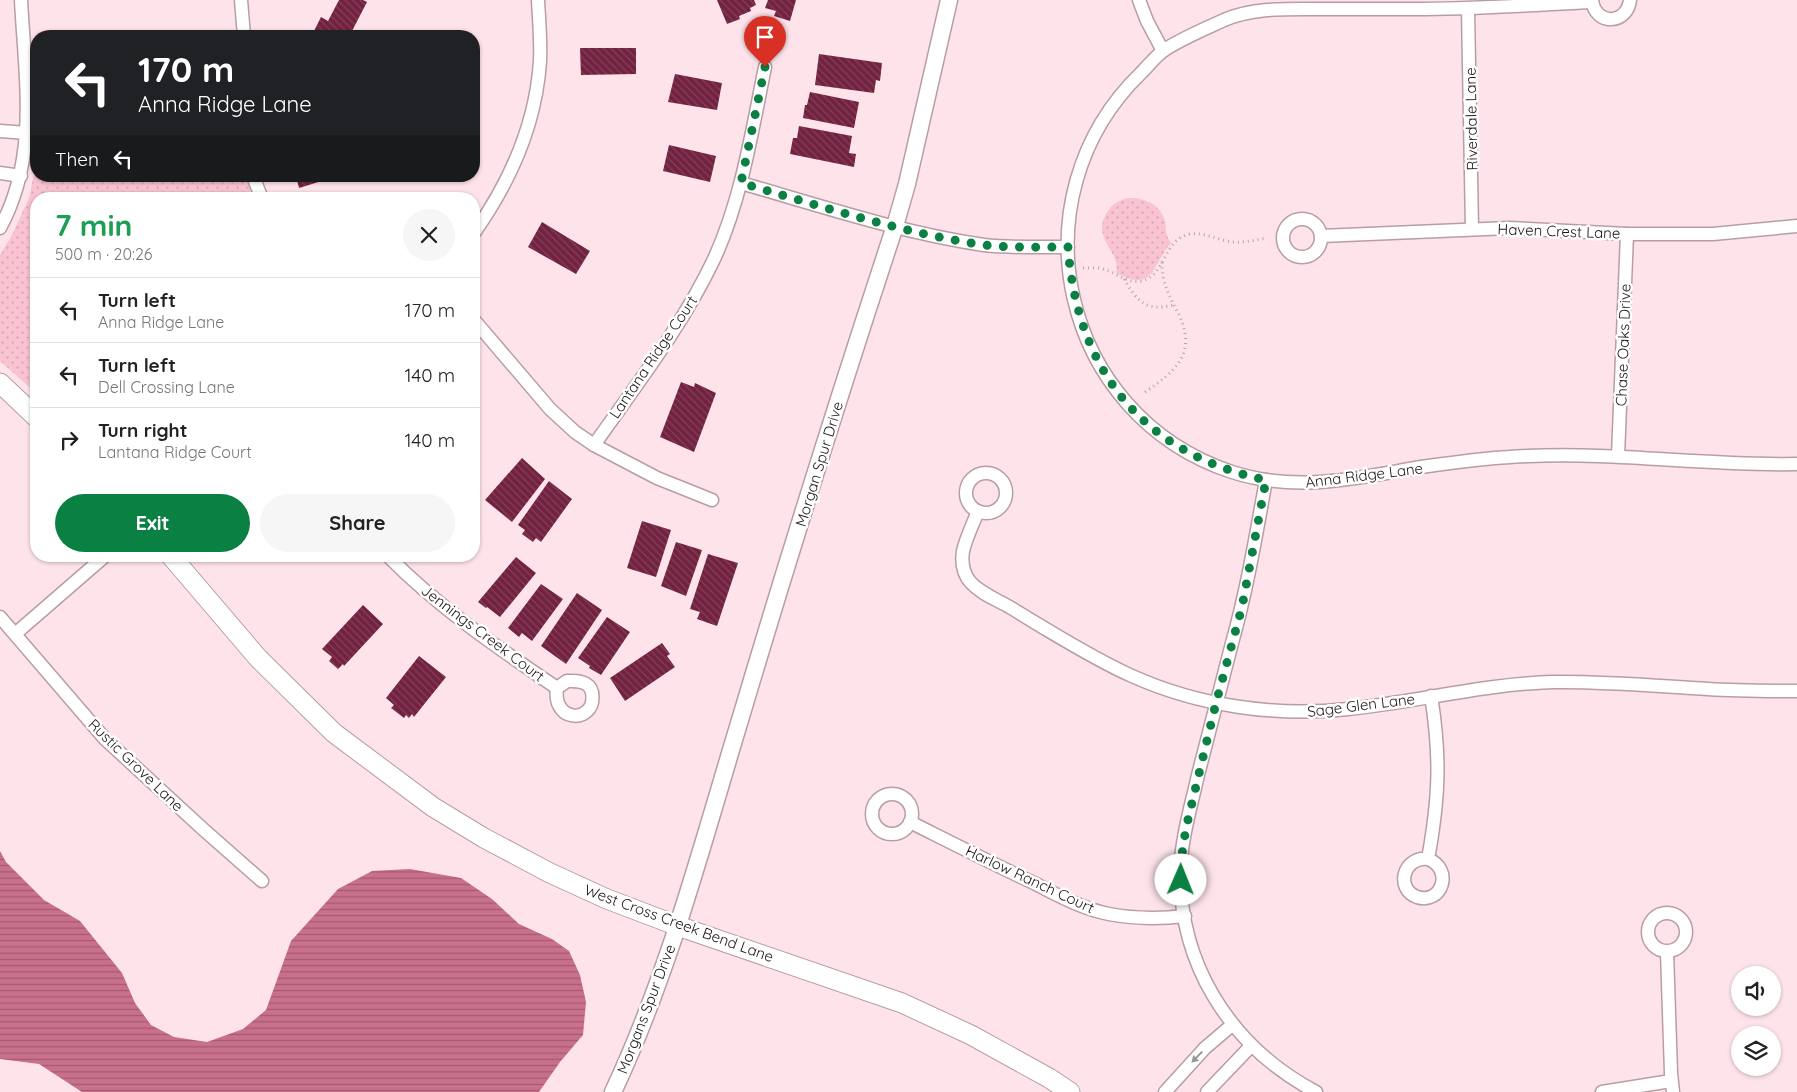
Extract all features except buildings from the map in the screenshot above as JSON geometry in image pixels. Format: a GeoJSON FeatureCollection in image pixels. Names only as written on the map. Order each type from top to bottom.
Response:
{"type":"FeatureCollection","features":[{"type":"Feature","properties":{"kind":"main road"},"geometry":{"type":"LineString","coordinates":[[0,383],[30,411]]}},
{"type":"Feature","properties":{"kind":"main road","name":"West Cross Creek Bend Lane"},"geometry":{"type":"LineString","coordinates":[[176,562],[258,658],[334,733],[433,807],[484,838],[550,873],[607,899],[678,926],[902,1003],[971,1035],[1049,1078],[1070,1092]]}},
{"type":"Feature","properties":{"kind":"street"},"geometry":{"type":"LineString","coordinates":[[0,228],[8,214],[21,176],[26,133],[21,0]]}},
{"type":"Feature","properties":{"kind":"street"},"geometry":{"type":"LineString","coordinates":[[242,0],[244,30]]}},
{"type":"Feature","properties":{"kind":"street"},"geometry":{"type":"LineString","coordinates":[[480,223],[508,179],[526,136],[540,61],[538,0]]}},
{"type":"Feature","properties":{"kind":"street","name":"Morgan Spur Drive"},"geometry":{"type":"LineString","coordinates":[[678,926],[740,717],[895,226],[907,184],[949,0]]}},
{"type":"Feature","properties":{"kind":"street"},"geometry":{"type":"LineString","coordinates":[[1139,0],[1147,21],[1163,51]]}},
{"type":"Feature","properties":{"kind":"street","name":"Anna Ridge Lane"},"geometry":{"type":"LineString","coordinates":[[1630,0],[1625,13],[1619,18],[1611,19],[1603,18],[1597,13],[1592,1],[1468,9],[1290,9],[1259,11],[1228,18],[1163,51],[1122,92],[1097,130],[1084,159],[1074,190],[1069,217],[1068,247],[1071,282],[1082,327],[1099,365],[1122,398],[1157,432],[1190,454],[1232,472],[1266,480],[1298,483],[1330,482],[1496,458],[1562,455],[1618,456],[1755,464],[1797,464]]}},
{"type":"Feature","properties":{"kind":"street","name":"Riverdale Lane"},"geometry":{"type":"LineString","coordinates":[[1468,9],[1472,229]]}},
{"type":"Feature","properties":{"kind":"street","name":"Lantana Ridge Court"},"geometry":{"type":"LineString","coordinates":[[594,445],[688,308],[715,256],[741,183],[765,67]]}},
{"type":"Feature","properties":{"kind":"street"},"geometry":{"type":"LineString","coordinates":[[0,131],[26,133]]}},
{"type":"Feature","properties":{"kind":"street"},"geometry":{"type":"LineString","coordinates":[[0,173],[21,176]]}},
{"type":"Feature","properties":{"kind":"street"},"geometry":{"type":"LineString","coordinates":[[741,183],[895,226],[985,245],[1068,247]]}},
{"type":"Feature","properties":{"kind":"street","name":"Haven Crest Lane"},"geometry":{"type":"LineString","coordinates":[[1321,236],[1472,229],[1528,229],[1627,234],[1713,234],[1797,226]]}},
{"type":"Feature","properties":{"kind":"street","name":"Chase Oaks Drive"},"geometry":{"type":"LineString","coordinates":[[1618,456],[1627,234]]}},
{"type":"Feature","properties":{"kind":"street"},"geometry":{"type":"LineString","coordinates":[[480,327],[550,409],[575,432],[594,445],[657,478],[712,500]]}},
{"type":"Feature","properties":{"kind":"street"},"geometry":{"type":"LineString","coordinates":[[1266,480],[1242,607],[1216,703],[1183,844],[1181,880],[1190,939],[1202,974],[1218,1004],[1232,1025],[1252,1046],[1287,1074],[1316,1092]]}},
{"type":"Feature","properties":{"kind":"street","name":"Sage Glen Lane"},"geometry":{"type":"LineString","coordinates":[[978,511],[965,544],[963,560],[966,576],[980,592],[1127,674],[1186,695],[1216,703],[1273,711],[1324,711],[1350,709],[1507,685],[1553,682],[1797,691]]}},
{"type":"Feature","properties":{"kind":"street"},"geometry":{"type":"LineString","coordinates":[[15,634],[98,562]]}},
{"type":"Feature","properties":{"kind":"street","name":"Jennings Creek Court"},"geometry":{"type":"LineString","coordinates":[[394,562],[407,576],[478,634],[556,688]]}},
{"type":"Feature","properties":{"kind":"street","name":"Rustic Grove Lane"},"geometry":{"type":"LineString","coordinates":[[0,617],[105,739],[262,881]]}},
{"type":"Feature","properties":{"kind":"street"},"geometry":{"type":"LineString","coordinates":[[1428,859],[1435,820],[1438,786],[1438,744],[1430,696]]}},
{"type":"Feature","properties":{"kind":"street","name":"Harlow Ranch Court"},"geometry":{"type":"LineString","coordinates":[[910,822],[1090,909],[1107,914],[1137,918],[1185,916]]}},
{"type":"Feature","properties":{"kind":"street","name":"Morgans Spur Drive"},"geometry":{"type":"LineString","coordinates":[[613,1092],[645,1018],[678,926]]}},
{"type":"Feature","properties":{"kind":"street"},"geometry":{"type":"LineString","coordinates":[[1602,1092],[1672,1086],[1667,952]]}},
{"type":"Feature","properties":{"kind":"street"},"geometry":{"type":"LineString","coordinates":[[1164,1092],[1205,1048],[1232,1025]]}},
{"type":"Feature","properties":{"kind":"street"},"geometry":{"type":"LineString","coordinates":[[1207,1092],[1252,1046]]}},
{"type":"Feature","properties":{"kind":"path"},"geometry":{"type":"LineString","coordinates":[[1080,268],[1102,269],[1133,282],[1146,280],[1153,275],[1172,245],[1181,238],[1192,234],[1202,234],[1231,242],[1245,242],[1267,238]]}},
{"type":"Feature","properties":{"kind":"path"},"geometry":{"type":"LineString","coordinates":[[1145,392],[1170,374],[1178,365],[1184,353],[1186,343],[1184,329],[1164,283],[1162,262]]}},
{"type":"Feature","properties":{"kind":"path"},"geometry":{"type":"LineString","coordinates":[[1124,279],[1135,297],[1142,302],[1155,307],[1173,305]]}},
{"type":"Feature","properties":{"kind":"shaded area"},"geometry":{"type":"Polygon","coordinates":[[[32,182],[248,182],[251,192],[30,192],[32,182]]]}},
{"type":"Feature","properties":{"kind":"shaded area"},"geometry":{"type":"Polygon","coordinates":[[[30,193],[30,388],[0,361],[0,255],[12,235],[30,193]]]}},
{"type":"Feature","properties":{"kind":"shaded area"},"geometry":{"type":"Polygon","coordinates":[[[1130,198],[1152,203],[1160,211],[1163,215],[1171,243],[1151,274],[1138,280],[1116,273],[1117,265],[1115,258],[1102,229],[1103,221],[1110,208],[1123,199],[1130,198]]]}},
{"type":"Feature","properties":{"kind":"shaded area"},"geometry":{"type":"Polygon","coordinates":[[[0,851],[6,862],[44,900],[80,921],[122,973],[135,1003],[151,1025],[174,1037],[207,1042],[243,1029],[266,1010],[291,941],[338,889],[372,871],[410,869],[461,878],[492,899],[519,924],[552,939],[569,951],[580,975],[586,1002],[583,1035],[560,1062],[539,1092],[82,1092],[39,1064],[0,1059],[0,851]]]}},
{"type":"Feature","properties":{"kind":"route"},"geometry":{"type":"LineString","coordinates":[[765,67],[741,183],[895,226],[942,237],[985,245],[1068,247],[1071,282],[1082,327],[1099,365],[1122,398],[1157,432],[1190,454],[1232,472],[1266,480],[1242,607],[1216,703],[1186,828],[1181,861],[1181,880]]}}]}
